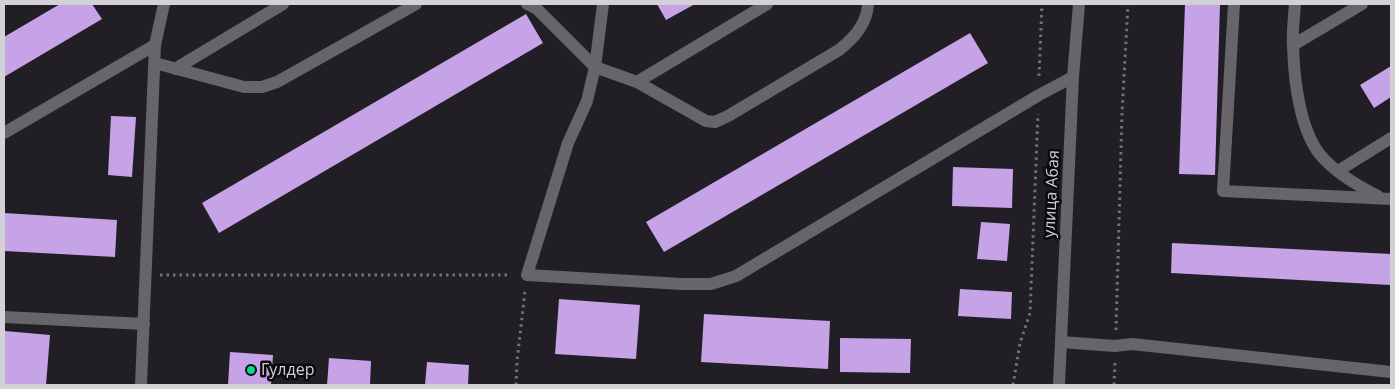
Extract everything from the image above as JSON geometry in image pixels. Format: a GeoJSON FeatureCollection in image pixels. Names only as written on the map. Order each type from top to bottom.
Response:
{"type":"FeatureCollection","features":[{"type":"Feature","properties":{"kind":"street"},"geometry":{"type":"LineString","coordinates":[[141,385],[155,45],[164,4]]}},
{"type":"Feature","properties":{"kind":"street"},"geometry":{"type":"LineString","coordinates":[[175,69],[283,4]]}},
{"type":"Feature","properties":{"kind":"street"},"geometry":{"type":"LineString","coordinates":[[155,63],[244,87],[262,87],[277,82],[416,4]]}},
{"type":"Feature","properties":{"kind":"street"},"geometry":{"type":"LineString","coordinates":[[527,4],[537,9],[595,67],[637,82],[706,121],[716,122],[840,50],[853,38],[861,27],[868,14],[868,4]]}},
{"type":"Feature","properties":{"kind":"street"},"geometry":{"type":"LineString","coordinates":[[603,4],[595,67],[587,101],[568,143],[527,276],[682,284],[711,284],[736,276],[1039,95],[1073,77]]}},
{"type":"Feature","properties":{"kind":"street"},"geometry":{"type":"LineString","coordinates":[[637,82],[767,4]]}},
{"type":"Feature","properties":{"kind":"street","name":"улица Абая"},"geometry":{"type":"LineString","coordinates":[[1059,385],[1073,77],[1079,4]]}},
{"type":"Feature","properties":{"kind":"street"},"geometry":{"type":"LineString","coordinates":[[1234,4],[1223,191],[1389,197]]}},
{"type":"Feature","properties":{"kind":"street"},"geometry":{"type":"LineString","coordinates":[[1294,4],[1292,45],[1296,86],[1304,122],[1311,142],[1323,158],[1359,186],[1389,197]]}},
{"type":"Feature","properties":{"kind":"street"},"geometry":{"type":"LineString","coordinates":[[1292,45],[1362,4]]}},
{"type":"Feature","properties":{"kind":"street"},"geometry":{"type":"LineString","coordinates":[[4,133],[155,45]]}},
{"type":"Feature","properties":{"kind":"street"},"geometry":{"type":"LineString","coordinates":[[1338,171],[1391,138]]}},
{"type":"Feature","properties":{"kind":"street"},"geometry":{"type":"LineString","coordinates":[[4,317],[144,324]]}},
{"type":"Feature","properties":{"kind":"street"},"geometry":{"type":"LineString","coordinates":[[1061,342],[1115,346],[1141,345],[1391,372]]}},
{"type":"Feature","properties":{"kind":"path"},"geometry":{"type":"LineString","coordinates":[[1013,385],[1020,343],[1030,313],[1042,4]]}},
{"type":"Feature","properties":{"kind":"path"},"geometry":{"type":"LineString","coordinates":[[1114,385],[1122,114],[1128,4]]}},
{"type":"Feature","properties":{"kind":"path"},"geometry":{"type":"LineString","coordinates":[[146,275],[527,276],[516,385]]}},
{"type":"Feature","properties":{"kind":"building"},"geometry":{"type":"Polygon","coordinates":[[[60,4],[92,4],[102,19],[4,77],[4,37],[60,4]]]}},
{"type":"Feature","properties":{"kind":"building"},"geometry":{"type":"Polygon","coordinates":[[[657,4],[695,4],[666,20],[657,4]]]}},
{"type":"Feature","properties":{"kind":"building"},"geometry":{"type":"Polygon","coordinates":[[[1185,4],[1220,4],[1215,175],[1179,174],[1185,4]]]}},
{"type":"Feature","properties":{"kind":"building"},"geometry":{"type":"Polygon","coordinates":[[[526,14],[543,43],[219,233],[202,203],[526,14]]]}},
{"type":"Feature","properties":{"kind":"building"},"geometry":{"type":"Polygon","coordinates":[[[970,33],[988,63],[664,252],[646,222],[970,33]]]}},
{"type":"Feature","properties":{"kind":"building"},"geometry":{"type":"Polygon","coordinates":[[[1391,66],[1391,97],[1374,108],[1360,85],[1391,66]]]}},
{"type":"Feature","properties":{"kind":"building"},"geometry":{"type":"Polygon","coordinates":[[[111,116],[136,117],[132,177],[108,175],[111,116]]]}},
{"type":"Feature","properties":{"kind":"building"},"geometry":{"type":"Polygon","coordinates":[[[953,167],[1013,169],[1012,208],[952,206],[953,167]]]}},
{"type":"Feature","properties":{"kind":"building"},"geometry":{"type":"Polygon","coordinates":[[[4,213],[117,220],[115,257],[4,251],[4,213]]]}},
{"type":"Feature","properties":{"kind":"building"},"geometry":{"type":"Polygon","coordinates":[[[981,222],[1010,224],[1007,261],[977,259],[981,222]]]}},
{"type":"Feature","properties":{"kind":"building"},"geometry":{"type":"Polygon","coordinates":[[[1172,243],[1391,254],[1391,285],[1171,273],[1172,243]]]}},
{"type":"Feature","properties":{"kind":"building"},"geometry":{"type":"Polygon","coordinates":[[[960,289],[1012,292],[1011,319],[958,316],[960,289]]]}},
{"type":"Feature","properties":{"kind":"building"},"geometry":{"type":"Polygon","coordinates":[[[559,299],[640,305],[636,359],[555,354],[559,299]]]}},
{"type":"Feature","properties":{"kind":"building"},"geometry":{"type":"Polygon","coordinates":[[[704,314],[830,321],[828,369],[701,362],[704,314]]]}},
{"type":"Feature","properties":{"kind":"building"},"geometry":{"type":"Polygon","coordinates":[[[5,331],[50,335],[46,385],[4,385],[5,331]]]}},
{"type":"Feature","properties":{"kind":"building"},"geometry":{"type":"Polygon","coordinates":[[[840,338],[911,339],[910,373],[840,372],[840,338]]]}},
{"type":"Feature","properties":{"kind":"building","name":"Гулдер"},"geometry":{"type":"Polygon","coordinates":[[[230,352],[273,355],[271,385],[228,385],[230,352]]]}},
{"type":"Feature","properties":{"kind":"building","name":"Гулдер"},"geometry":{"type":"Polygon","coordinates":[[[329,358],[371,361],[370,385],[327,385],[329,358]]]}},
{"type":"Feature","properties":{"kind":"building"},"geometry":{"type":"Polygon","coordinates":[[[427,362],[469,365],[468,385],[425,385],[427,362]]]}},
{"type":"Feature","properties":{"kind":"place","name":"Гулдер"},"geometry":{"type":"Point","coordinates":[251,370]}}]}
